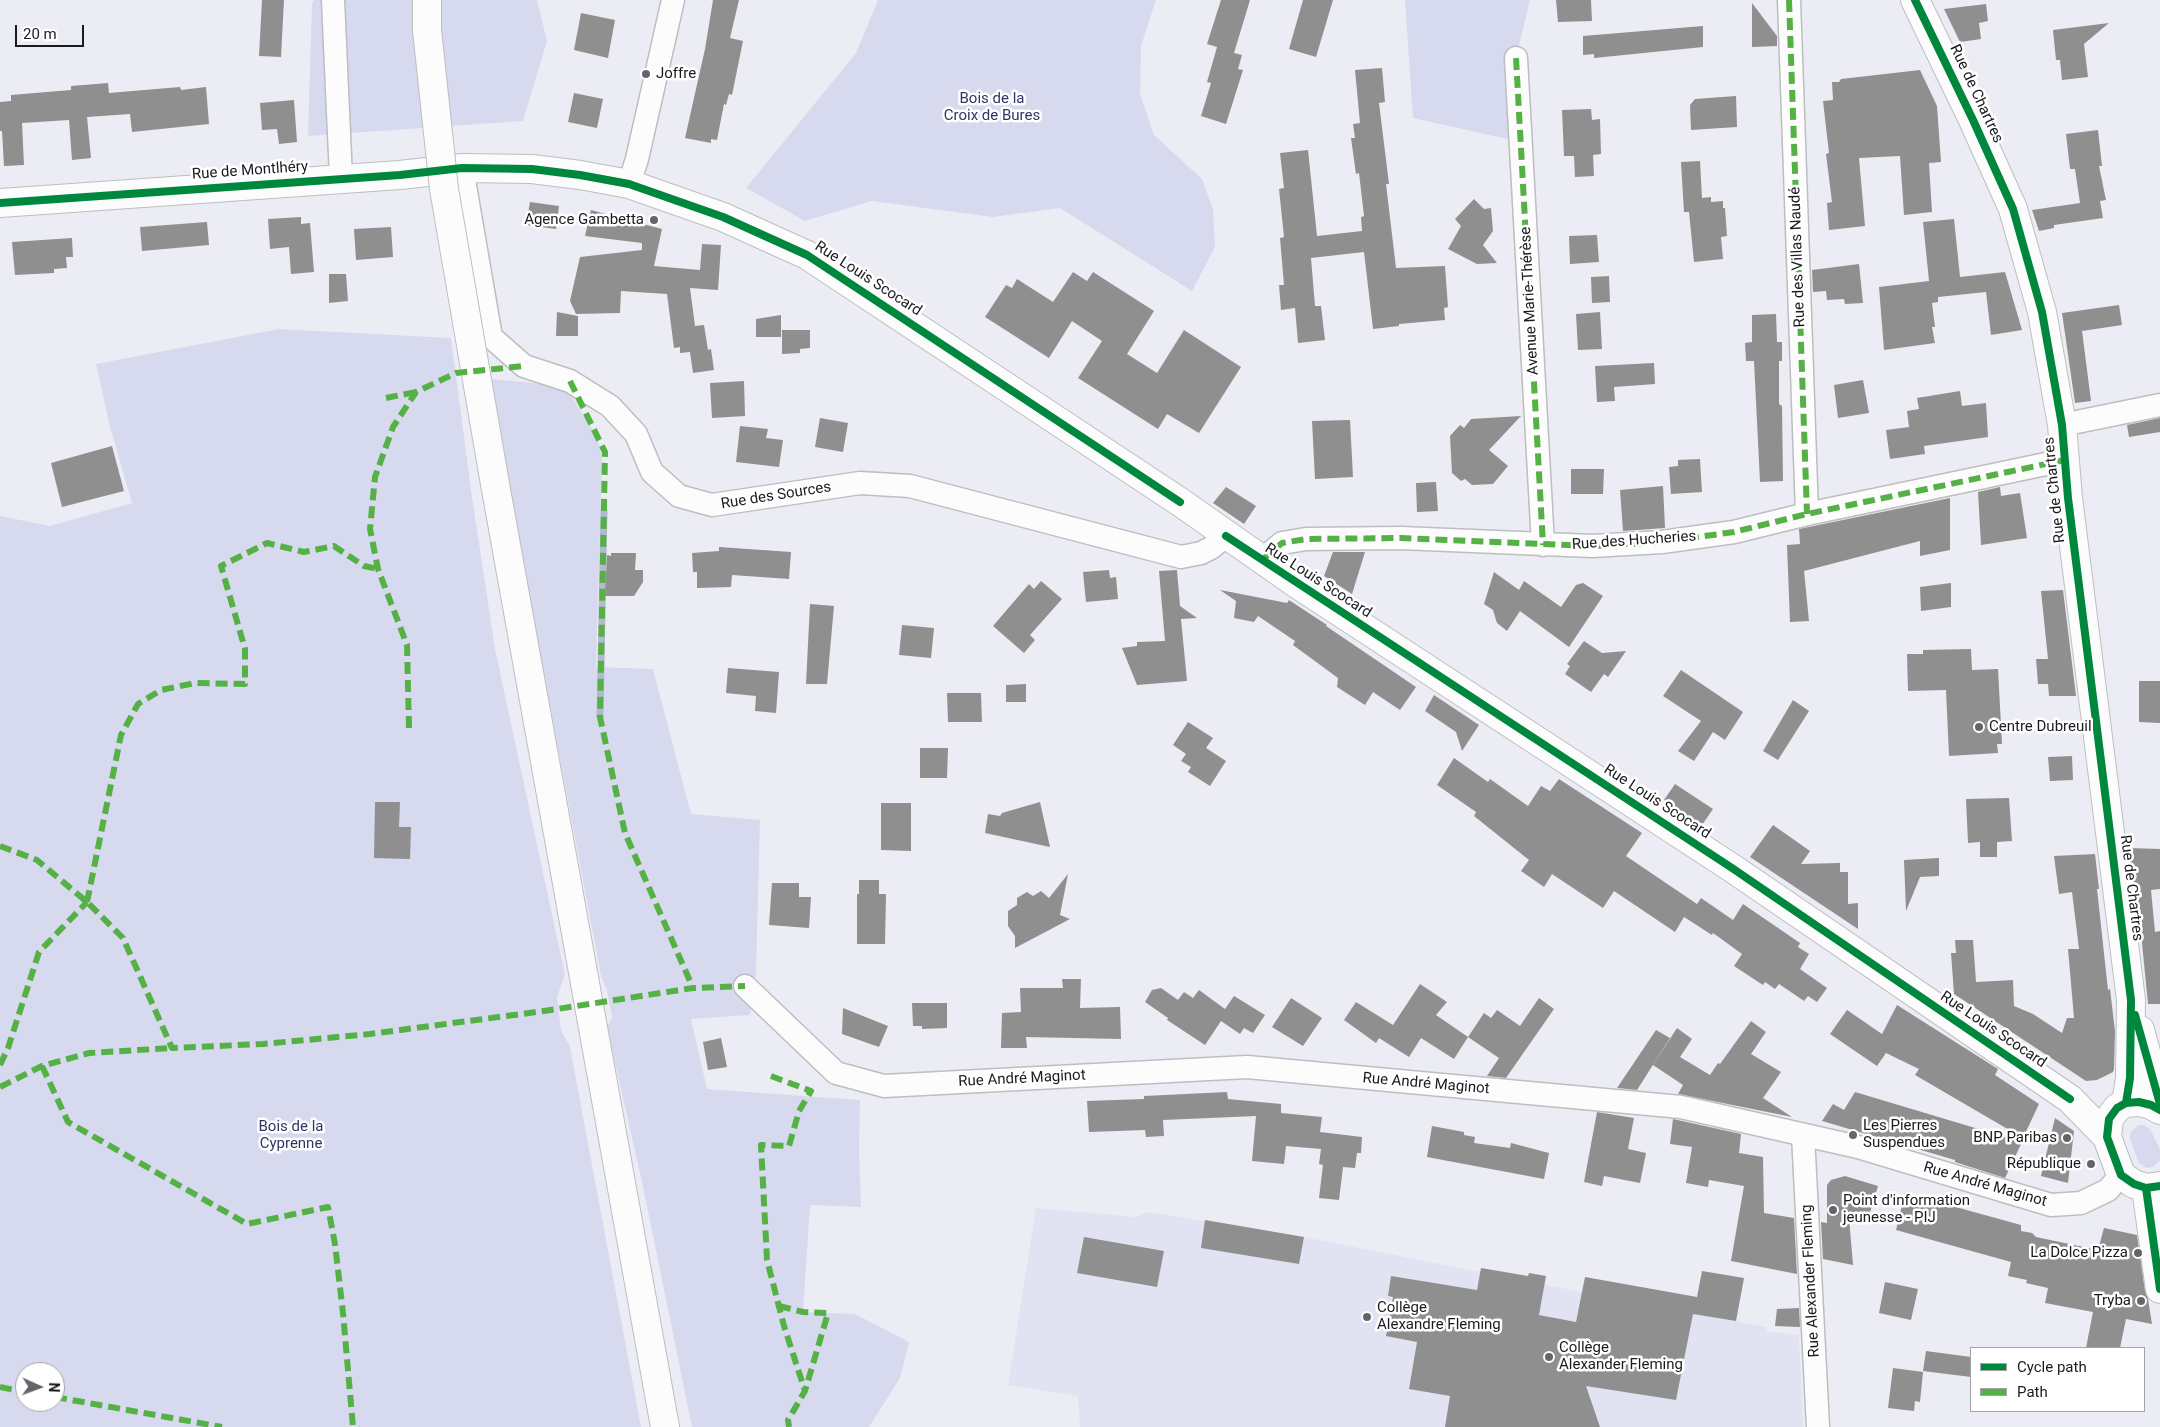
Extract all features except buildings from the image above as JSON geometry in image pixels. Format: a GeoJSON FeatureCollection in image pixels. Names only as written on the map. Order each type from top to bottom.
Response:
{"type":"FeatureCollection","features":[{"type":"Feature","properties":{"kind":"main road"},"geometry":{"type":"LineString","coordinates":[[427,0],[427,30],[444,189],[495,484],[666,1427]]}},
{"type":"Feature","properties":{"kind":"main road","name":"Rue de Chartres"},"geometry":{"type":"LineString","coordinates":[[1915,0],[1973,120],[2012,209],[2042,312],[2062,425],[2064,460],[2131,1000],[2130,1078],[2122,1106],[2109,1119],[2107,1137]]}},
{"type":"Feature","properties":{"kind":"main road","name":"Rue de Montlhéry"},"geometry":{"type":"LineString","coordinates":[[0,203],[400,175],[462,168],[503,168]]}},
{"type":"Feature","properties":{"kind":"main road","name":"Rue Louis Scocard"},"geometry":{"type":"LineString","coordinates":[[503,168],[580,174],[629,184],[723,217],[807,255],[1180,502],[1262,560],[1723,862],[2070,1099],[2107,1137]]}},
{"type":"Feature","properties":{"kind":"main road","name":"Rue de Chartres"},"geometry":{"type":"LineString","coordinates":[[2131,1000],[2156,1071],[2160,1104]]}},
{"type":"Feature","properties":{"kind":"main road","name":"Rue Louis Scocard"},"geometry":{"type":"LineString","coordinates":[[2070,1099],[2122,1106],[2139,1102],[2160,1110]]}},
{"type":"Feature","properties":{"kind":"main road"},"geometry":{"type":"LineString","coordinates":[[2107,1137],[2121,1174],[2134,1184],[2153,1187],[2160,1288]]}},
{"type":"Feature","properties":{"kind":"street"},"geometry":{"type":"LineString","coordinates":[[332,0],[341,178]]}},
{"type":"Feature","properties":{"kind":"street"},"geometry":{"type":"LineString","coordinates":[[629,184],[638,160],[674,0]]}},
{"type":"Feature","properties":{"kind":"street","name":"Rue des Villas Naudé"},"geometry":{"type":"LineString","coordinates":[[1789,0],[1807,514]]}},
{"type":"Feature","properties":{"kind":"street","name":"Avenue Marie-Thérèse"},"geometry":{"type":"LineString","coordinates":[[1516,58],[1543,545]]}},
{"type":"Feature","properties":{"kind":"street","name":"Rue des Sources"},"geometry":{"type":"LineString","coordinates":[[462,168],[491,337],[524,366],[570,381],[610,406],[636,434],[652,472],[678,496],[712,505],[860,483],[910,486],[1181,557],[1201,553],[1226,536]]}},
{"type":"Feature","properties":{"kind":"street"},"geometry":{"type":"LineString","coordinates":[[2062,425],[2160,405]]}},
{"type":"Feature","properties":{"kind":"street","name":"Rue des Hucheries"},"geometry":{"type":"LineString","coordinates":[[1262,560],[1282,543],[1306,539],[1401,538],[1592,546],[1662,542],[1734,532],[1807,514],[2064,460]]}},
{"type":"Feature","properties":{"kind":"street","name":"Rue André Maginot"},"geometry":{"type":"LineString","coordinates":[[745,986],[836,1073],[884,1086],[972,1083],[1246,1067],[1681,1107],[1858,1147],[2051,1205],[2081,1202],[2108,1190],[2121,1174]]}},
{"type":"Feature","properties":{"kind":"street","name":"Rue Alexander Fleming"},"geometry":{"type":"LineString","coordinates":[[1803,1135],[1818,1427]]}},
{"type":"Feature","properties":{"kind":"shaded area","name":"Collège Alexandre Fleming"},"geometry":{"type":"Polygon","coordinates":[[[1036,1208],[1136,1217],[1148,1212],[1304,1237],[1766,1327],[1767,1331],[1799,1335],[1803,1427],[1080,1427],[1078,1396],[1008,1385],[1036,1208]]]}},
{"type":"Feature","properties":{"kind":"green space"},"geometry":{"type":"Polygon","coordinates":[[[314,0],[537,0],[547,41],[523,121],[308,136],[312,4],[314,0]]]}},
{"type":"Feature","properties":{"kind":"green space","name":"Bois de la Croix de Bures"},"geometry":{"type":"Polygon","coordinates":[[[878,0],[1156,0],[1141,46],[1140,94],[1154,135],[1202,179],[1213,209],[1215,247],[1192,291],[1060,208],[993,217],[872,201],[805,221],[746,188],[856,53],[878,0]]]}},
{"type":"Feature","properties":{"kind":"green space"},"geometry":{"type":"Polygon","coordinates":[[[1405,0],[1530,0],[1516,58],[1521,142],[1413,118],[1405,0]]]}},
{"type":"Feature","properties":{"kind":"green space","name":"Bois de la Cyprenne"},"geometry":{"type":"Polygon","coordinates":[[[279,329],[451,338],[495,649],[565,975],[557,997],[561,1030],[570,1047],[641,1427],[0,1427],[0,516],[50,526],[132,503],[110,427],[96,364],[279,329]]]}},
{"type":"Feature","properties":{"kind":"green space"},"geometry":{"type":"Polygon","coordinates":[[[491,379],[565,386],[597,437],[602,457],[596,667],[653,669],[691,814],[760,820],[756,972],[750,1015],[691,1019],[707,1089],[860,1100],[861,1207],[810,1205],[803,1312],[855,1314],[909,1342],[900,1378],[869,1427],[692,1427],[642,1182],[607,1027],[612,1017],[607,991],[601,976],[523,562],[491,379]]]}},
{"type":"Feature","properties":{"kind":"green space"},"geometry":{"type":"Polygon","coordinates":[[[2138,1125],[2144,1125],[2150,1129],[2160,1149],[2160,1160],[2153,1167],[2147,1168],[2139,1163],[2130,1139],[2131,1132],[2138,1125]]]}},
{"type":"Feature","properties":{"kind":"waterway"},"geometry":{"type":"LineString","coordinates":[[600,717],[604,511]]}},
{"type":"Feature","properties":{"kind":"marked path"},"geometry":{"type":"LineString","coordinates":[[1789,0],[1807,514]]}},
{"type":"Feature","properties":{"kind":"marked path"},"geometry":{"type":"LineString","coordinates":[[1516,58],[1543,545]]}},
{"type":"Feature","properties":{"kind":"marked path"},"geometry":{"type":"LineString","coordinates":[[409,728],[407,645],[378,569],[370,529],[375,477],[393,427],[416,392],[456,373],[524,366]]}},
{"type":"Feature","properties":{"kind":"marked path"},"geometry":{"type":"LineString","coordinates":[[570,381],[605,452],[600,717],[625,833],[693,988]]}},
{"type":"Feature","properties":{"kind":"marked path"},"geometry":{"type":"LineString","coordinates":[[386,398],[416,392]]}},
{"type":"Feature","properties":{"kind":"marked path"},"geometry":{"type":"LineString","coordinates":[[1262,560],[1282,543],[1306,539],[1401,538],[1592,546],[1662,542],[1734,532],[1807,514],[2065,460]]}},
{"type":"Feature","properties":{"kind":"marked path"},"geometry":{"type":"LineString","coordinates":[[87,902],[121,735],[138,704],[161,690],[195,683],[245,684],[245,649],[221,566],[267,543],[304,552],[334,546],[364,566],[378,569]]}},
{"type":"Feature","properties":{"kind":"marked path"},"geometry":{"type":"LineString","coordinates":[[0,846],[37,860],[87,902],[123,938],[172,1048],[263,1044],[370,1034],[544,1011],[693,988],[745,986]]}},
{"type":"Feature","properties":{"kind":"marked path"},"geometry":{"type":"LineString","coordinates":[[0,1065],[8,1048],[39,952],[87,902]]}},
{"type":"Feature","properties":{"kind":"marked path"},"geometry":{"type":"LineString","coordinates":[[0,1087],[42,1066],[89,1053],[172,1048]]}},
{"type":"Feature","properties":{"kind":"marked path"},"geometry":{"type":"LineString","coordinates":[[42,1066],[68,1122],[247,1224],[328,1207],[335,1244],[343,1313],[353,1427]]}},
{"type":"Feature","properties":{"kind":"marked path"},"geometry":{"type":"LineString","coordinates":[[771,1076],[811,1091],[799,1111],[789,1146],[761,1145],[767,1260],[784,1326],[805,1391],[788,1420],[789,1427]]}},
{"type":"Feature","properties":{"kind":"marked path"},"geometry":{"type":"LineString","coordinates":[[779,1306],[803,1312],[828,1313],[805,1391]]}},
{"type":"Feature","properties":{"kind":"marked path"},"geometry":{"type":"LineString","coordinates":[[0,1387],[15,1390]]}},
{"type":"Feature","properties":{"kind":"marked path"},"geometry":{"type":"LineString","coordinates":[[65,1399],[222,1427]]}},
{"type":"Feature","properties":{"kind":"cycle path"},"geometry":{"type":"LineString","coordinates":[[1915,0],[1973,120],[2013,209],[2042,312],[2062,425],[2068,498],[2131,1000],[2130,1078],[2126,1103]]}},
{"type":"Feature","properties":{"kind":"cycle path"},"geometry":{"type":"LineString","coordinates":[[0,203],[400,175],[462,168],[532,169],[629,184],[723,217],[807,255],[1180,502]]}},
{"type":"Feature","properties":{"kind":"cycle path"},"geometry":{"type":"LineString","coordinates":[[1226,536],[1732,868],[2070,1099]]}},
{"type":"Feature","properties":{"kind":"cycle path"},"geometry":{"type":"LineString","coordinates":[[2135,1015],[2160,1104]]}},
{"type":"Feature","properties":{"kind":"cycle path"},"geometry":{"type":"LineString","coordinates":[[2160,1110],[2139,1102],[2126,1103],[2117,1108],[2109,1119],[2107,1137],[2121,1175],[2134,1184],[2146,1188],[2160,1186]]}},
{"type":"Feature","properties":{"kind":"cycle path"},"geometry":{"type":"LineString","coordinates":[[2146,1188],[2160,1289]]}},
{"type":"Feature","properties":{"kind":"place","name":"Joffre"},"geometry":{"type":"Point","coordinates":[646,74]}},
{"type":"Feature","properties":{"kind":"place","name":"Agence Gambetta"},"geometry":{"type":"Point","coordinates":[654,220]}},
{"type":"Feature","properties":{"kind":"place","name":"Centre Dubreuil"},"geometry":{"type":"Point","coordinates":[1979,727]}},
{"type":"Feature","properties":{"kind":"place","name":"Les Pierres Suspendues"},"geometry":{"type":"Point","coordinates":[1853,1135]}},
{"type":"Feature","properties":{"kind":"place","name":"BNP Paribas"},"geometry":{"type":"Point","coordinates":[2067,1138]}},
{"type":"Feature","properties":{"kind":"place","name":"République"},"geometry":{"type":"Point","coordinates":[2091,1164]}},
{"type":"Feature","properties":{"kind":"place","name":"Point d'information jeunesse - PIJ"},"geometry":{"type":"Point","coordinates":[1833,1210]}},
{"type":"Feature","properties":{"kind":"place","name":"La Dolce Pizza"},"geometry":{"type":"Point","coordinates":[2138,1253]}},
{"type":"Feature","properties":{"kind":"place","name":"Tryba"},"geometry":{"type":"Point","coordinates":[2141,1301]}},
{"type":"Feature","properties":{"kind":"place","name":"Collège Alexandre Fleming"},"geometry":{"type":"Point","coordinates":[1367,1317]}},
{"type":"Feature","properties":{"kind":"place","name":"Collège Alexander Fleming"},"geometry":{"type":"Point","coordinates":[1549,1357]}}]}
